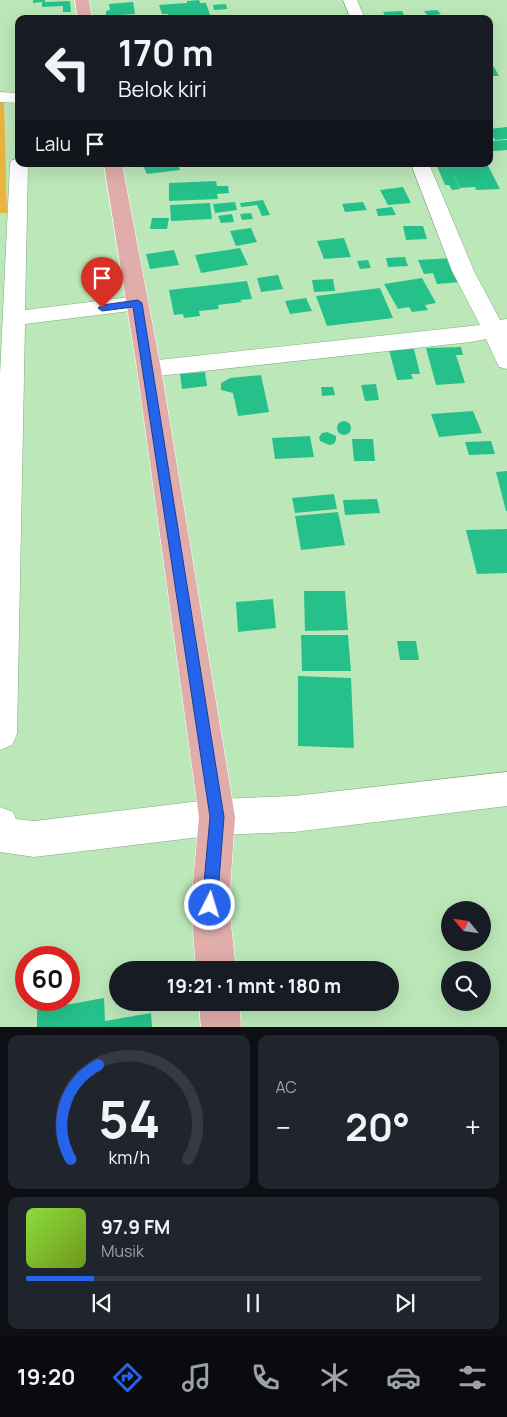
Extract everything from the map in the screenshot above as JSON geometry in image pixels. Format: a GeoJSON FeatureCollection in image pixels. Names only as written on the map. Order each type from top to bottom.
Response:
{"type":"FeatureCollection","features":[{"type":"Feature","properties":{"kind":"main road"},"geometry":{"type":"LineString","coordinates":[[82,0],[84,15]]}},
{"type":"Feature","properties":{"kind":"main road"},"geometry":{"type":"LineString","coordinates":[[114,167],[149,369],[217,817],[210,905],[215,961]]}},
{"type":"Feature","properties":{"kind":"main road"},"geometry":{"type":"LineString","coordinates":[[220,1011],[221,1027]]}},
{"type":"Feature","properties":{"kind":"street"},"geometry":{"type":"LineString","coordinates":[[350,0],[356,15]]}},
{"type":"Feature","properties":{"kind":"street"},"geometry":{"type":"LineString","coordinates":[[0,97],[15,98]]}},
{"type":"Feature","properties":{"kind":"street"},"geometry":{"type":"LineString","coordinates":[[0,734],[6,411],[15,318],[19,167]]}},
{"type":"Feature","properties":{"kind":"street"},"geometry":{"type":"LineString","coordinates":[[421,167],[463,271],[500,327],[507,361]]}},
{"type":"Feature","properties":{"kind":"street"},"geometry":{"type":"LineString","coordinates":[[15,318],[138,303]]}},
{"type":"Feature","properties":{"kind":"street"},"geometry":{"type":"LineString","coordinates":[[149,369],[471,335],[500,327]]}},
{"type":"Feature","properties":{"kind":"street"},"geometry":{"type":"LineString","coordinates":[[0,825],[5,836],[34,840],[217,817],[294,814],[507,789]]}},
{"type":"Feature","properties":{"kind":"shaded area"},"geometry":{"type":"Polygon","coordinates":[[[0,102],[4,102],[7,213],[0,213],[0,102]]]}},
{"type":"Feature","properties":{"kind":"building"},"geometry":{"type":"Polygon","coordinates":[[[33,0],[45,0],[45,2],[70,1],[71,12],[63,12],[63,6],[42,7],[42,2],[33,3],[33,0]]]}},
{"type":"Feature","properties":{"kind":"building"},"geometry":{"type":"Polygon","coordinates":[[[199,0],[200,3],[206,3],[210,15],[162,14],[159,5],[187,3],[187,1],[199,0]]]}},
{"type":"Feature","properties":{"kind":"building"},"geometry":{"type":"Polygon","coordinates":[[[133,2],[135,14],[106,15],[106,11],[110,10],[109,4],[133,2]]]}},
{"type":"Feature","properties":{"kind":"building"},"geometry":{"type":"Polygon","coordinates":[[[226,4],[227,9],[214,10],[213,5],[226,4]]]}},
{"type":"Feature","properties":{"kind":"building"},"geometry":{"type":"Polygon","coordinates":[[[437,10],[441,14],[427,15],[424,11],[437,10]]]}},
{"type":"Feature","properties":{"kind":"building"},"geometry":{"type":"Polygon","coordinates":[[[402,11],[404,15],[385,15],[383,12],[402,11]]]}},
{"type":"Feature","properties":{"kind":"building"},"geometry":{"type":"Polygon","coordinates":[[[493,67],[494,67],[499,76],[493,76],[493,67]]]}},
{"type":"Feature","properties":{"kind":"building"},"geometry":{"type":"Polygon","coordinates":[[[507,127],[507,139],[495,140],[493,129],[507,127]]]}},
{"type":"Feature","properties":{"kind":"building"},"geometry":{"type":"Polygon","coordinates":[[[507,140],[507,150],[493,151],[493,141],[507,140]]]}},
{"type":"Feature","properties":{"kind":"building"},"geometry":{"type":"Polygon","coordinates":[[[144,167],[179,167],[180,170],[147,174],[144,167]]]}},
{"type":"Feature","properties":{"kind":"building"},"geometry":{"type":"Polygon","coordinates":[[[437,167],[489,167],[500,189],[476,190],[475,187],[460,188],[451,169],[460,189],[452,190],[449,185],[445,185],[437,167]]]}},
{"type":"Feature","properties":{"kind":"building"},"geometry":{"type":"Polygon","coordinates":[[[216,181],[217,186],[228,186],[229,193],[217,194],[218,199],[169,201],[169,183],[216,181]]]}},
{"type":"Feature","properties":{"kind":"building"},"geometry":{"type":"Polygon","coordinates":[[[403,187],[411,203],[388,205],[380,190],[403,187]]]}},
{"type":"Feature","properties":{"kind":"building"},"geometry":{"type":"Polygon","coordinates":[[[263,200],[270,215],[262,216],[257,205],[241,207],[240,203],[263,200]]]}},
{"type":"Feature","properties":{"kind":"building"},"geometry":{"type":"Polygon","coordinates":[[[235,202],[237,210],[215,213],[213,204],[235,202]]]}},
{"type":"Feature","properties":{"kind":"building"},"geometry":{"type":"Polygon","coordinates":[[[363,202],[367,210],[345,212],[342,204],[363,202]]]}},
{"type":"Feature","properties":{"kind":"building"},"geometry":{"type":"Polygon","coordinates":[[[210,203],[212,219],[171,221],[170,205],[210,203]]]}},
{"type":"Feature","properties":{"kind":"building"},"geometry":{"type":"Polygon","coordinates":[[[392,207],[396,215],[378,216],[376,209],[392,207]]]}},
{"type":"Feature","properties":{"kind":"building"},"geometry":{"type":"Polygon","coordinates":[[[251,213],[253,219],[242,220],[240,214],[251,213]]]}},
{"type":"Feature","properties":{"kind":"building"},"geometry":{"type":"Polygon","coordinates":[[[232,214],[234,222],[221,223],[218,216],[232,214]]]}},
{"type":"Feature","properties":{"kind":"building"},"geometry":{"type":"Polygon","coordinates":[[[152,218],[169,218],[167,229],[150,229],[152,218]]]}},
{"type":"Feature","properties":{"kind":"building"},"geometry":{"type":"Polygon","coordinates":[[[403,226],[423,226],[427,239],[406,240],[403,226]]]}},
{"type":"Feature","properties":{"kind":"building"},"geometry":{"type":"Polygon","coordinates":[[[251,228],[257,242],[236,246],[230,231],[251,228]]]}},
{"type":"Feature","properties":{"kind":"building"},"geometry":{"type":"Polygon","coordinates":[[[344,238],[351,257],[324,259],[317,241],[344,238]]]}},
{"type":"Feature","properties":{"kind":"building"},"geometry":{"type":"Polygon","coordinates":[[[240,248],[248,265],[201,273],[195,255],[240,248]]]}},
{"type":"Feature","properties":{"kind":"building"},"geometry":{"type":"Polygon","coordinates":[[[174,250],[179,265],[150,269],[146,254],[174,250]]]}},
{"type":"Feature","properties":{"kind":"building"},"geometry":{"type":"Polygon","coordinates":[[[405,257],[408,266],[388,267],[386,258],[405,257]]]}},
{"type":"Feature","properties":{"kind":"building"},"geometry":{"type":"Polygon","coordinates":[[[452,258],[462,282],[437,284],[433,273],[424,274],[418,260],[452,258]]]}},
{"type":"Feature","properties":{"kind":"building"},"geometry":{"type":"Polygon","coordinates":[[[368,260],[371,268],[360,269],[357,261],[368,260]]]}},
{"type":"Feature","properties":{"kind":"building"},"geometry":{"type":"Polygon","coordinates":[[[278,275],[283,289],[261,292],[257,278],[278,275]]]}},
{"type":"Feature","properties":{"kind":"building"},"geometry":{"type":"Polygon","coordinates":[[[422,278],[436,303],[425,305],[428,310],[412,312],[409,307],[398,309],[384,284],[422,278]]]}},
{"type":"Feature","properties":{"kind":"building"},"geometry":{"type":"Polygon","coordinates":[[[333,279],[335,291],[314,292],[312,280],[333,279]]]}},
{"type":"Feature","properties":{"kind":"building"},"geometry":{"type":"Polygon","coordinates":[[[247,281],[252,299],[218,305],[219,309],[199,311],[200,316],[184,318],[183,314],[174,315],[169,290],[247,281]]]}},
{"type":"Feature","properties":{"kind":"building"},"geometry":{"type":"Polygon","coordinates":[[[380,288],[393,318],[327,326],[316,296],[380,288]]]}},
{"type":"Feature","properties":{"kind":"building"},"geometry":{"type":"Polygon","coordinates":[[[306,298],[312,311],[290,314],[285,301],[306,298]]]}},
{"type":"Feature","properties":{"kind":"building"},"geometry":{"type":"Polygon","coordinates":[[[461,347],[463,355],[456,355],[465,383],[436,385],[426,348],[461,347]]]}},
{"type":"Feature","properties":{"kind":"building"},"geometry":{"type":"Polygon","coordinates":[[[414,349],[420,374],[411,374],[413,379],[397,380],[389,350],[414,349]]]}},
{"type":"Feature","properties":{"kind":"building"},"geometry":{"type":"Polygon","coordinates":[[[205,372],[207,386],[182,389],[180,374],[205,372]]]}},
{"type":"Feature","properties":{"kind":"building"},"geometry":{"type":"Polygon","coordinates":[[[261,375],[269,412],[238,416],[233,393],[221,390],[221,383],[230,378],[261,375]]]}},
{"type":"Feature","properties":{"kind":"building"},"geometry":{"type":"Polygon","coordinates":[[[376,384],[379,400],[365,401],[361,385],[376,384]]]}},
{"type":"Feature","properties":{"kind":"building"},"geometry":{"type":"Polygon","coordinates":[[[321,387],[333,387],[335,395],[322,396],[321,387]]]}},
{"type":"Feature","properties":{"kind":"building"},"geometry":{"type":"Polygon","coordinates":[[[473,411],[482,433],[439,437],[431,414],[473,411]]]}},
{"type":"Feature","properties":{"kind":"building"},"geometry":{"type":"Polygon","coordinates":[[[344,421],[349,423],[351,428],[349,433],[344,435],[339,433],[337,428],[339,423],[344,421]]]}},
{"type":"Feature","properties":{"kind":"building"},"geometry":{"type":"Polygon","coordinates":[[[327,432],[336,436],[334,444],[329,445],[320,441],[319,437],[322,433],[327,432]]]}},
{"type":"Feature","properties":{"kind":"building"},"geometry":{"type":"Polygon","coordinates":[[[310,436],[314,457],[275,459],[272,438],[310,436]]]}},
{"type":"Feature","properties":{"kind":"building"},"geometry":{"type":"Polygon","coordinates":[[[352,439],[373,439],[375,461],[354,461],[352,439]]]}},
{"type":"Feature","properties":{"kind":"building"},"geometry":{"type":"Polygon","coordinates":[[[491,441],[495,454],[469,455],[465,442],[491,441]]]}},
{"type":"Feature","properties":{"kind":"building"},"geometry":{"type":"Polygon","coordinates":[[[507,471],[507,511],[506,511],[496,472],[507,471]]]}},
{"type":"Feature","properties":{"kind":"building"},"geometry":{"type":"Polygon","coordinates":[[[334,494],[337,509],[295,513],[292,498],[334,494]]]}},
{"type":"Feature","properties":{"kind":"building"},"geometry":{"type":"Polygon","coordinates":[[[377,499],[380,513],[345,515],[343,500],[377,499]]]}},
{"type":"Feature","properties":{"kind":"building"},"geometry":{"type":"Polygon","coordinates":[[[338,512],[345,545],[301,550],[295,516],[338,512]]]}},
{"type":"Feature","properties":{"kind":"building"},"geometry":{"type":"Polygon","coordinates":[[[507,529],[507,573],[477,574],[466,530],[507,529]]]}},
{"type":"Feature","properties":{"kind":"building"},"geometry":{"type":"Polygon","coordinates":[[[304,591],[345,591],[348,630],[305,631],[304,591]]]}},
{"type":"Feature","properties":{"kind":"building"},"geometry":{"type":"Polygon","coordinates":[[[273,599],[276,628],[238,632],[236,602],[273,599]]]}},
{"type":"Feature","properties":{"kind":"building"},"geometry":{"type":"Polygon","coordinates":[[[301,635],[348,635],[351,671],[302,671],[301,635]]]}},
{"type":"Feature","properties":{"kind":"building"},"geometry":{"type":"Polygon","coordinates":[[[397,641],[416,641],[419,660],[400,660],[397,641]]]}},
{"type":"Feature","properties":{"kind":"building"},"geometry":{"type":"Polygon","coordinates":[[[298,676],[351,678],[354,748],[298,746],[298,676]]]}},
{"type":"Feature","properties":{"kind":"building"},"geometry":{"type":"Polygon","coordinates":[[[104,998],[105,1021],[151,1013],[152,1027],[37,1027],[37,1011],[80,1011],[80,1002],[104,998]]]}},
{"type":"Feature","properties":{"kind":"route"},"geometry":{"type":"LineString","coordinates":[[102,308],[138,303],[217,817],[210,905]]}}]}
